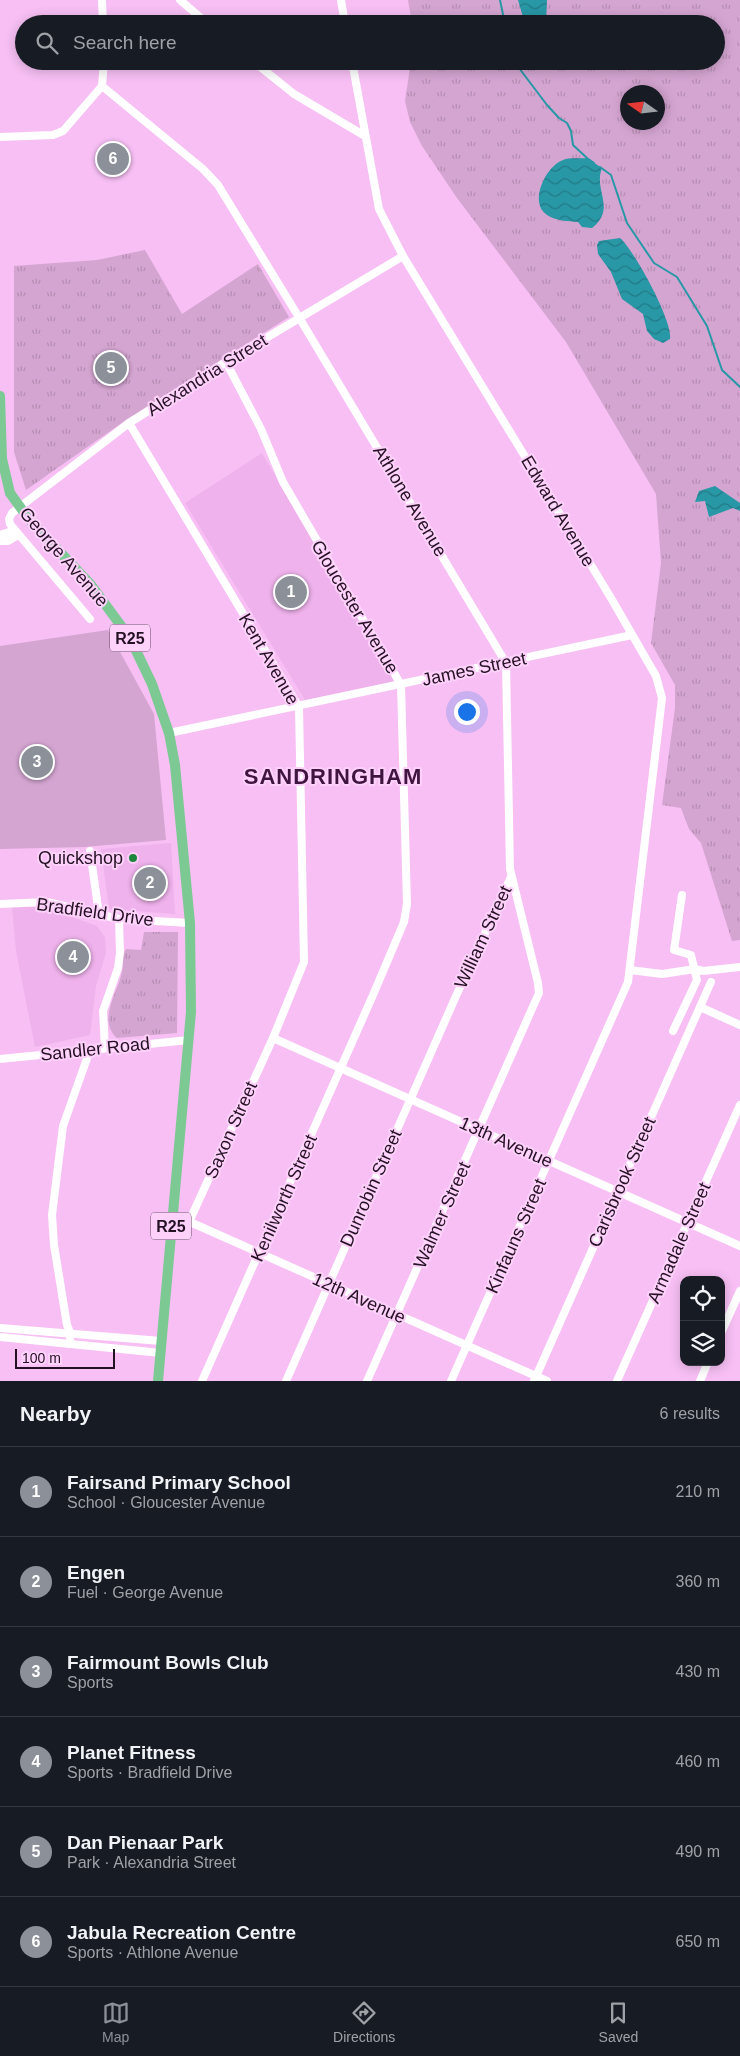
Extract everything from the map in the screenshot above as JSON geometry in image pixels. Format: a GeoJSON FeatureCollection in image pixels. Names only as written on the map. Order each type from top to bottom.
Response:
{"type":"FeatureCollection","features":[{"type":"Feature","properties":{"kind":"main road","name":"George Avenue"},"geometry":{"type":"LineString","coordinates":[[0,396],[2,459],[10,493],[19,507],[91,585],[117,618],[130,638],[152,684],[169,733],[177,785],[188,920],[191,986],[187,1040]]}},
{"type":"Feature","properties":{"kind":"main road","name":"R25"},"geometry":{"type":"LineString","coordinates":[[158,1381],[187,1040]]}},
{"type":"Feature","properties":{"kind":"street"},"geometry":{"type":"LineString","coordinates":[[102,0],[102,15]]}},
{"type":"Feature","properties":{"kind":"street"},"geometry":{"type":"LineString","coordinates":[[180,0],[198,15]]}},
{"type":"Feature","properties":{"kind":"street"},"geometry":{"type":"LineString","coordinates":[[341,0],[344,15]]}},
{"type":"Feature","properties":{"kind":"street"},"geometry":{"type":"LineString","coordinates":[[0,137],[53,135],[68,127],[102,86],[103,70]]}},
{"type":"Feature","properties":{"kind":"street"},"geometry":{"type":"LineString","coordinates":[[264,70],[294,94],[365,136]]}},
{"type":"Feature","properties":{"kind":"street","name":"Edward Avenue"},"geometry":{"type":"LineString","coordinates":[[354,70],[379,209],[403,256],[656,676],[662,698],[628,982]]}},
{"type":"Feature","properties":{"kind":"street","name":"Athlone Avenue"},"geometry":{"type":"LineString","coordinates":[[102,86],[214,180],[300,319],[506,662],[510,877],[539,993]]}},
{"type":"Feature","properties":{"kind":"street","name":"Alexandria Street"},"geometry":{"type":"LineString","coordinates":[[19,507],[129,423],[226,362],[403,256]]}},
{"type":"Feature","properties":{"kind":"street","name":"Gloucester Avenue"},"geometry":{"type":"LineString","coordinates":[[226,362],[261,429],[287,489],[401,685],[407,904],[404,922],[365,1014]]}},
{"type":"Feature","properties":{"kind":"street","name":"Kent Avenue"},"geometry":{"type":"LineString","coordinates":[[129,423],[299,706],[304,962],[272,1038]]}},
{"type":"Feature","properties":{"kind":"street"},"geometry":{"type":"LineString","coordinates":[[19,507],[12,513],[9,519],[10,524],[90,619]]}},
{"type":"Feature","properties":{"kind":"street"},"geometry":{"type":"LineString","coordinates":[[0,535],[17,532]]}},
{"type":"Feature","properties":{"kind":"street"},"geometry":{"type":"LineString","coordinates":[[0,541],[8,541],[17,532]]}},
{"type":"Feature","properties":{"kind":"street","name":"James Street"},"geometry":{"type":"LineString","coordinates":[[169,733],[632,635]]}},
{"type":"Feature","properties":{"kind":"street"},"geometry":{"type":"LineString","coordinates":[[90,851],[98,914]]}},
{"type":"Feature","properties":{"kind":"street","name":"William Street"},"geometry":{"type":"LineString","coordinates":[[456,996],[510,877]]}},
{"type":"Feature","properties":{"kind":"street"},"geometry":{"type":"LineString","coordinates":[[673,1031],[697,980],[689,954],[674,950],[682,895]]}},
{"type":"Feature","properties":{"kind":"street","name":"Bradfield Drive"},"geometry":{"type":"LineString","coordinates":[[0,904],[47,902],[119,919],[188,920]]}},
{"type":"Feature","properties":{"kind":"street"},"geometry":{"type":"LineString","coordinates":[[105,1048],[103,1011],[119,959],[119,919]]}},
{"type":"Feature","properties":{"kind":"street"},"geometry":{"type":"LineString","coordinates":[[630,970],[662,974],[695,969],[703,971],[740,967]]}},
{"type":"Feature","properties":{"kind":"street","name":"Kinfauns Street"},"geometry":{"type":"LineString","coordinates":[[451,1381],[628,982]]}},
{"type":"Feature","properties":{"kind":"street","name":"Carisbrook Street"},"geometry":{"type":"LineString","coordinates":[[535,1379],[711,982]]}},
{"type":"Feature","properties":{"kind":"street","name":"Walmer Street"},"geometry":{"type":"LineString","coordinates":[[367,1381],[539,993]]}},
{"type":"Feature","properties":{"kind":"street","name":"Dunrobin Street"},"geometry":{"type":"LineString","coordinates":[[286,1381],[456,996]]}},
{"type":"Feature","properties":{"kind":"street"},"geometry":{"type":"LineString","coordinates":[[700,1007],[740,1025]]}},
{"type":"Feature","properties":{"kind":"street","name":"Kenilworth Street"},"geometry":{"type":"LineString","coordinates":[[202,1381],[365,1014]]}},
{"type":"Feature","properties":{"kind":"street","name":"13th Avenue"},"geometry":{"type":"LineString","coordinates":[[272,1038],[740,1246]]}},
{"type":"Feature","properties":{"kind":"street","name":"Saxon Street"},"geometry":{"type":"LineString","coordinates":[[189,1222],[272,1038]]}},
{"type":"Feature","properties":{"kind":"street","name":"Sandler Road"},"geometry":{"type":"LineString","coordinates":[[0,1059],[187,1040]]}},
{"type":"Feature","properties":{"kind":"street"},"geometry":{"type":"LineString","coordinates":[[70,1344],[53,1240],[52,1216],[63,1126],[90,1050]]}},
{"type":"Feature","properties":{"kind":"street","name":"Armadale Street"},"geometry":{"type":"LineString","coordinates":[[617,1381],[740,1105]]}},
{"type":"Feature","properties":{"kind":"street","name":"12th Avenue"},"geometry":{"type":"LineString","coordinates":[[172,1214],[397,1314],[535,1379],[547,1381]]}},
{"type":"Feature","properties":{"kind":"street"},"geometry":{"type":"LineString","coordinates":[[725,1324],[740,1291]]}},
{"type":"Feature","properties":{"kind":"street"},"geometry":{"type":"LineString","coordinates":[[0,1328],[61,1332],[69,1329],[161,1341]]}},
{"type":"Feature","properties":{"kind":"street"},"geometry":{"type":"LineString","coordinates":[[31,1340],[32,1330]]}},
{"type":"Feature","properties":{"kind":"street"},"geometry":{"type":"LineString","coordinates":[[60,1344],[61,1332]]}},
{"type":"Feature","properties":{"kind":"street"},"geometry":{"type":"LineString","coordinates":[[0,1337],[160,1353]]}},
{"type":"Feature","properties":{"kind":"street"},"geometry":{"type":"LineString","coordinates":[[700,1381],[706,1366]]}},
{"type":"Feature","properties":{"kind":"shaded area"},"geometry":{"type":"Polygon","coordinates":[[[262,453],[396,681],[305,700],[185,503],[262,453]]]}},
{"type":"Feature","properties":{"kind":"shaded area"},"geometry":{"type":"Polygon","coordinates":[[[171,843],[175,914],[109,909],[101,849],[171,843]]]}},
{"type":"Feature","properties":{"kind":"shaded area"},"geometry":{"type":"Polygon","coordinates":[[[35,904],[97,926],[105,937],[106,953],[96,986],[90,1035],[35,1047],[16,951],[12,907],[35,904]]]}},
{"type":"Feature","properties":{"kind":"green space"},"geometry":{"type":"Polygon","coordinates":[[[408,0],[740,0],[740,940],[732,941],[701,843],[689,829],[681,808],[662,805],[675,708],[675,685],[651,643],[661,563],[656,494],[566,342],[457,198],[422,146],[410,122],[405,101],[410,70],[725,70],[725,15],[410,15],[408,0]]]}},
{"type":"Feature","properties":{"kind":"green space"},"geometry":{"type":"Polygon","coordinates":[[[145,250],[182,314],[258,264],[289,317],[126,420],[26,490],[14,452],[14,266],[97,260],[145,250]]]}},
{"type":"Feature","properties":{"kind":"green space"},"geometry":{"type":"Polygon","coordinates":[[[108,630],[154,714],[166,840],[84,847],[0,849],[0,646],[108,630]]]}},
{"type":"Feature","properties":{"kind":"green space"},"geometry":{"type":"Polygon","coordinates":[[[144,932],[178,932],[177,1033],[117,1038],[111,1031],[109,1023],[110,1006],[120,980],[125,951],[126,949],[141,950],[144,932]]]}},
{"type":"Feature","properties":{"kind":"water"},"geometry":{"type":"Polygon","coordinates":[[[518,0],[547,0],[546,15],[522,15],[518,0]]]}},
{"type":"Feature","properties":{"kind":"water"},"geometry":{"type":"Polygon","coordinates":[[[587,158],[602,168],[600,184],[604,206],[603,214],[592,228],[582,227],[578,222],[551,217],[542,209],[539,202],[539,193],[545,177],[551,169],[563,160],[587,158]]]}},
{"type":"Feature","properties":{"kind":"water"},"geometry":{"type":"Polygon","coordinates":[[[620,238],[643,270],[659,302],[669,330],[670,339],[663,343],[654,339],[647,331],[643,314],[622,299],[611,272],[598,254],[597,245],[599,241],[620,238]]]}},
{"type":"Feature","properties":{"kind":"water"},"geometry":{"type":"Polygon","coordinates":[[[715,486],[740,503],[740,511],[733,508],[709,517],[705,501],[695,502],[699,491],[715,486]]]}},
{"type":"Feature","properties":{"kind":"waterway"},"geometry":{"type":"LineString","coordinates":[[500,0],[503,15]]}},
{"type":"Feature","properties":{"kind":"waterway"},"geometry":{"type":"LineString","coordinates":[[521,70],[547,105],[559,118],[567,123],[571,131],[573,145],[594,163]]}},
{"type":"Feature","properties":{"kind":"waterway"},"geometry":{"type":"LineString","coordinates":[[600,167],[611,175],[627,223],[654,263],[677,277],[707,326],[722,370],[740,387]]}},
{"type":"Feature","properties":{"kind":"place","name":"Jabula Recreation Centre"},"geometry":{"type":"Point","coordinates":[113,159]}},
{"type":"Feature","properties":{"kind":"place","name":"Dan Pienaar Park"},"geometry":{"type":"Point","coordinates":[111,368]}},
{"type":"Feature","properties":{"kind":"place","name":"Fairsand Primary School"},"geometry":{"type":"Point","coordinates":[291,592]}},
{"type":"Feature","properties":{"kind":"place","name":"Fairmount Bowls Club"},"geometry":{"type":"Point","coordinates":[37,762]}},
{"type":"Feature","properties":{"kind":"place","name":"Quickshop"},"geometry":{"type":"Point","coordinates":[133,858]}},
{"type":"Feature","properties":{"kind":"place","name":"Engen"},"geometry":{"type":"Point","coordinates":[150,883]}},
{"type":"Feature","properties":{"kind":"place","name":"Planet Fitness"},"geometry":{"type":"Point","coordinates":[73,957]}},
{"type":"Feature","properties":{"kind":"district","name":"SANDRINGHAM"},"geometry":{"type":"Point","coordinates":[333,776]}}]}
